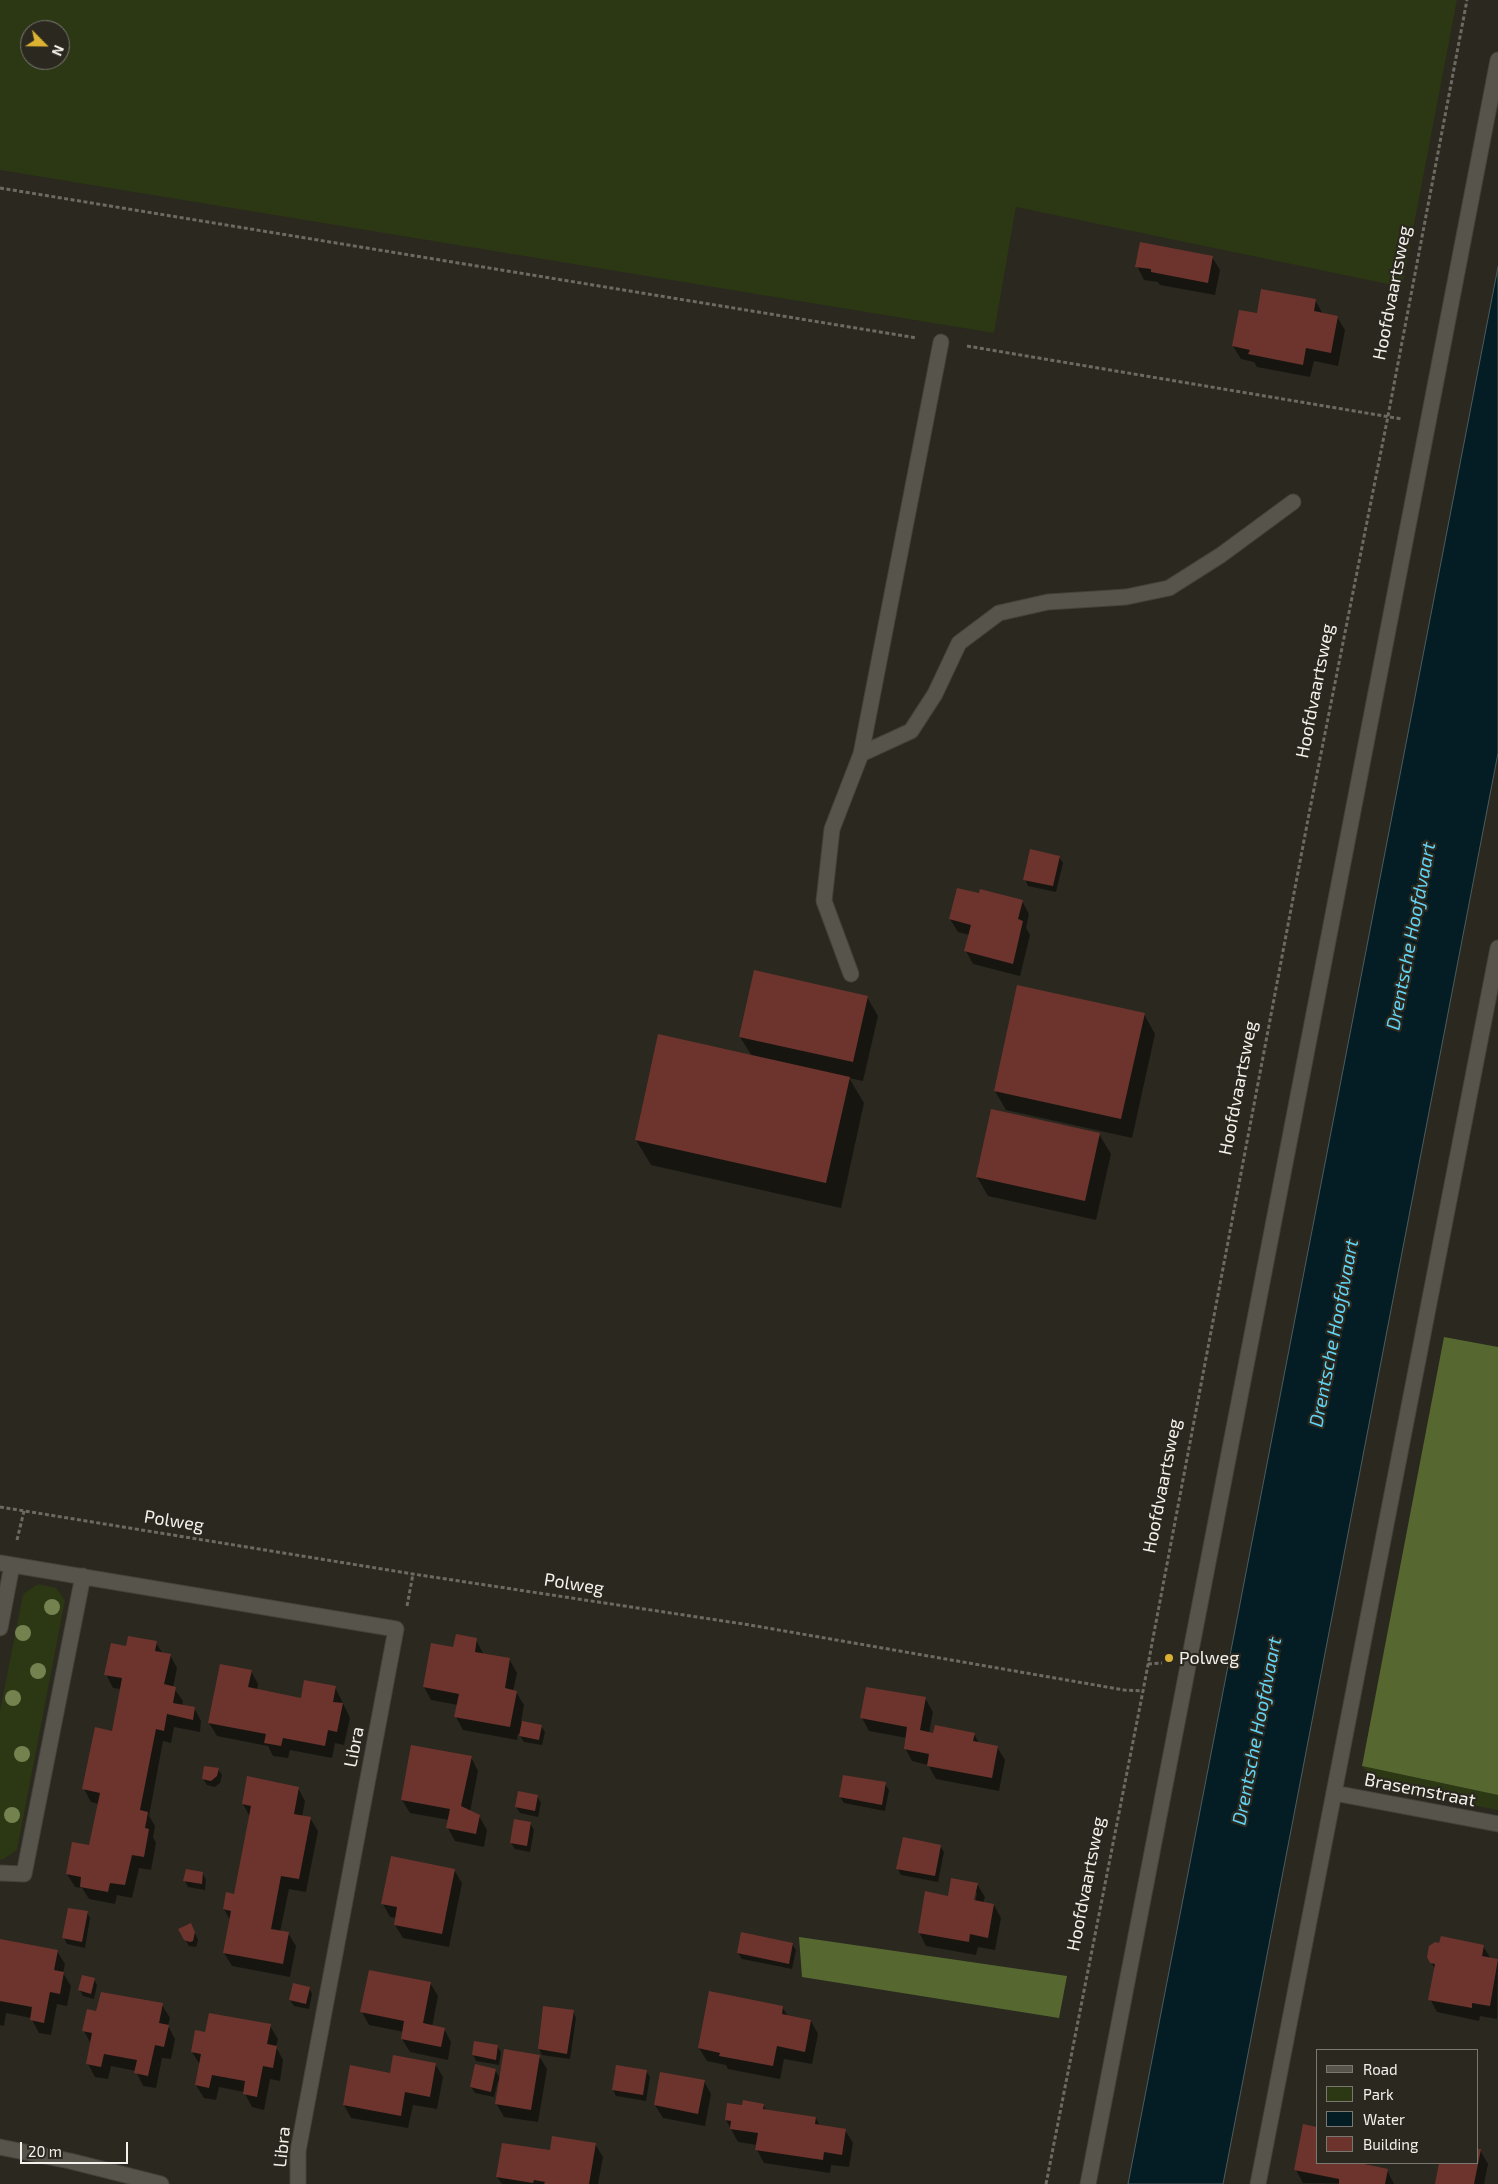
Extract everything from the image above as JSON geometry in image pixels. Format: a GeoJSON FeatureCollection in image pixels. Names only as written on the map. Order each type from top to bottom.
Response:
{"type":"FeatureCollection","features":[{"type":"Feature","properties":{"kind":"street"},"geometry":{"type":"LineString","coordinates":[[1088,2184],[1498,60]]}},
{"type":"Feature","properties":{"kind":"street"},"geometry":{"type":"LineString","coordinates":[[851,974],[824,901],[832,829],[861,754],[941,342]]}},
{"type":"Feature","properties":{"kind":"street"},"geometry":{"type":"LineString","coordinates":[[861,754],[911,731],[935,694],[959,643],[999,613],[1048,602],[1126,597],[1169,588],[1221,555],[1293,502]]}},
{"type":"Feature","properties":{"kind":"street"},"geometry":{"type":"LineString","coordinates":[[1258,2184],[1498,948]]}},
{"type":"Feature","properties":{"kind":"street","name":"Libra"},"geometry":{"type":"LineString","coordinates":[[0,1628],[6,1564],[396,1629],[298,2152],[298,2184]]}},
{"type":"Feature","properties":{"kind":"street"},"geometry":{"type":"LineString","coordinates":[[0,1874],[24,1874],[84,1576]]}},
{"type":"Feature","properties":{"kind":"street","name":"Brasemstraat"},"geometry":{"type":"LineString","coordinates":[[1334,1793],[1498,1824]]}},
{"type":"Feature","properties":{"kind":"street"},"geometry":{"type":"LineString","coordinates":[[0,2147],[70,2161],[161,2184]]}},
{"type":"Feature","properties":{"kind":"path","name":"Hoofdvaartsweg"},"geometry":{"type":"LineString","coordinates":[[1046,2184],[1143,1691],[1309,814],[1388,416],[1467,0]]}},
{"type":"Feature","properties":{"kind":"path"},"geometry":{"type":"LineString","coordinates":[[0,188],[1428,423]]}},
{"type":"Feature","properties":{"kind":"path","name":"Polweg"},"geometry":{"type":"LineString","coordinates":[[0,1507],[403,1573],[750,1625],[1115,1689],[1143,1691]]}},
{"type":"Feature","properties":{"kind":"path"},"geometry":{"type":"LineString","coordinates":[[1148,1664],[1167,1662]]}},
{"type":"Feature","properties":{"kind":"green space"},"geometry":{"type":"Polygon","coordinates":[[[0,0],[1457,0],[1402,287],[1016,207],[994,333],[0,170],[0,0]]]}},
{"type":"Feature","properties":{"kind":"green space"},"geometry":{"type":"Polygon","coordinates":[[[1444,1337],[1498,1347],[1498,1795],[1362,1766],[1444,1337]]]}},
{"type":"Feature","properties":{"kind":"green space"},"geometry":{"type":"Polygon","coordinates":[[[38,1584],[56,1588],[65,1600],[17,1850],[2,1860],[0,1859],[0,1711],[23,1594],[38,1584]]]}},
{"type":"Feature","properties":{"kind":"green space"},"geometry":{"type":"Polygon","coordinates":[[[1362,1766],[1498,1795],[1498,1810],[1390,1789],[1374,1781],[1362,1766]]]}},
{"type":"Feature","properties":{"kind":"green space"},"geometry":{"type":"Polygon","coordinates":[[[799,1937],[1067,1976],[1059,2018],[802,1977],[799,1937]]]}},
{"type":"Feature","properties":{"kind":"water","name":"Drentsche Hoofdvaart"},"geometry":{"type":"Polygon","coordinates":[[[1498,267],[1498,753],[1223,2184],[1128,2184],[1498,267]]]}},
{"type":"Feature","properties":{"kind":"building"},"geometry":{"type":"Polygon","coordinates":[[[1140,242],[1213,256],[1208,283],[1135,267],[1140,242]]]}},
{"type":"Feature","properties":{"kind":"building"},"geometry":{"type":"Polygon","coordinates":[[[1261,289],[1316,299],[1314,311],[1338,316],[1331,353],[1306,348],[1303,365],[1248,354],[1250,350],[1232,346],[1239,310],[1257,313],[1261,289]]]}},
{"type":"Feature","properties":{"kind":"building"},"geometry":{"type":"Polygon","coordinates":[[[1030,849],[1060,856],[1053,886],[1023,880],[1030,849]]]}},
{"type":"Feature","properties":{"kind":"building"},"geometry":{"type":"Polygon","coordinates":[[[957,888],[979,893],[980,889],[1023,900],[1018,919],[1023,921],[1013,964],[964,951],[971,925],[949,919],[957,888]]]}},
{"type":"Feature","properties":{"kind":"building"},"geometry":{"type":"Polygon","coordinates":[[[754,970],[868,996],[853,1062],[739,1037],[754,970]]]}},
{"type":"Feature","properties":{"kind":"building"},"geometry":{"type":"Polygon","coordinates":[[[1017,985],[1145,1013],[1121,1119],[994,1091],[1017,985]]]}},
{"type":"Feature","properties":{"kind":"building"},"geometry":{"type":"Polygon","coordinates":[[[658,1034],[850,1077],[826,1183],[635,1140],[658,1034]]]}},
{"type":"Feature","properties":{"kind":"building"},"geometry":{"type":"Polygon","coordinates":[[[991,1109],[1100,1133],[1085,1201],[976,1177],[991,1109]]]}},
{"type":"Feature","properties":{"kind":"building"},"geometry":{"type":"Polygon","coordinates":[[[456,1634],[477,1638],[475,1652],[510,1658],[505,1688],[517,1691],[510,1727],[454,1717],[459,1694],[423,1687],[431,1643],[453,1647],[456,1634]]]}},
{"type":"Feature","properties":{"kind":"building"},"geometry":{"type":"Polygon","coordinates":[[[128,1636],[157,1641],[155,1651],[171,1654],[164,1684],[176,1687],[173,1703],[195,1707],[193,1720],[167,1714],[164,1731],[156,1729],[140,1810],[148,1812],[145,1828],[149,1829],[144,1857],[132,1855],[125,1885],[110,1883],[108,1892],[80,1887],[81,1877],[66,1874],[72,1842],[89,1845],[100,1793],[82,1789],[95,1727],[112,1731],[122,1678],[104,1675],[111,1643],[126,1646],[128,1636]]]}},
{"type":"Feature","properties":{"kind":"building"},"geometry":{"type":"Polygon","coordinates":[[[220,1664],[252,1670],[248,1687],[301,1698],[304,1680],[336,1686],[333,1702],[343,1703],[337,1732],[328,1730],[325,1746],[283,1738],[281,1746],[264,1743],[266,1734],[208,1723],[220,1664]]]}},
{"type":"Feature","properties":{"kind":"building"},"geometry":{"type":"Polygon","coordinates":[[[866,1687],[926,1697],[920,1730],[933,1733],[935,1725],[975,1733],[973,1741],[998,1746],[992,1778],[927,1766],[929,1754],[904,1749],[907,1727],[860,1718],[866,1687]]]}},
{"type":"Feature","properties":{"kind":"building"},"geometry":{"type":"Polygon","coordinates":[[[522,1721],[542,1725],[539,1740],[519,1736],[522,1721]]]}},
{"type":"Feature","properties":{"kind":"building"},"geometry":{"type":"Polygon","coordinates":[[[411,1745],[472,1756],[461,1806],[480,1815],[476,1834],[446,1828],[450,1809],[401,1800],[411,1745]]]}},
{"type":"Feature","properties":{"kind":"building"},"geometry":{"type":"Polygon","coordinates":[[[204,1766],[219,1768],[217,1776],[211,1781],[202,1779],[204,1766]]]}},
{"type":"Feature","properties":{"kind":"building"},"geometry":{"type":"Polygon","coordinates":[[[843,1775],[886,1782],[882,1805],[839,1797],[843,1775]]]}},
{"type":"Feature","properties":{"kind":"building"},"geometry":{"type":"Polygon","coordinates":[[[247,1776],[299,1787],[294,1814],[311,1817],[299,1879],[281,1876],[271,1929],[289,1932],[283,1964],[223,1953],[231,1911],[223,1909],[226,1892],[234,1894],[251,1806],[242,1804],[247,1776]]]}},
{"type":"Feature","properties":{"kind":"building"},"geometry":{"type":"Polygon","coordinates":[[[518,1791],[538,1795],[535,1811],[515,1807],[518,1791]]]}},
{"type":"Feature","properties":{"kind":"building"},"geometry":{"type":"Polygon","coordinates":[[[514,1819],[531,1822],[527,1846],[510,1843],[514,1819]]]}},
{"type":"Feature","properties":{"kind":"building"},"geometry":{"type":"Polygon","coordinates":[[[903,1837],[941,1845],[935,1876],[896,1869],[903,1837]]]}},
{"type":"Feature","properties":{"kind":"building"},"geometry":{"type":"Polygon","coordinates":[[[391,1856],[455,1869],[442,1934],[394,1925],[397,1907],[381,1904],[391,1856]]]}},
{"type":"Feature","properties":{"kind":"building"},"geometry":{"type":"Polygon","coordinates":[[[186,1869],[203,1872],[202,1884],[183,1881],[186,1869]]]}},
{"type":"Feature","properties":{"kind":"building"},"geometry":{"type":"Polygon","coordinates":[[[951,1878],[978,1883],[974,1900],[994,1904],[988,1938],[970,1934],[969,1942],[918,1933],[925,1891],[948,1896],[951,1878]]]}},
{"type":"Feature","properties":{"kind":"building"},"geometry":{"type":"Polygon","coordinates":[[[68,1908],[88,1911],[82,1942],[62,1938],[68,1908]]]}},
{"type":"Feature","properties":{"kind":"building"},"geometry":{"type":"Polygon","coordinates":[[[191,1923],[195,1932],[193,1941],[190,1942],[184,1940],[178,1929],[191,1923]]]}},
{"type":"Feature","properties":{"kind":"building"},"geometry":{"type":"Polygon","coordinates":[[[741,1932],[793,1943],[789,1964],[737,1953],[741,1932]]]}},
{"type":"Feature","properties":{"kind":"building"},"geometry":{"type":"Polygon","coordinates":[[[1441,1936],[1484,1945],[1482,1956],[1498,1959],[1490,2006],[1472,2003],[1472,2008],[1428,2000],[1435,1964],[1430,1963],[1427,1957],[1429,1946],[1435,1942],[1439,1943],[1441,1936]]]}},
{"type":"Feature","properties":{"kind":"building"},"geometry":{"type":"Polygon","coordinates":[[[0,1939],[58,1950],[54,1970],[64,1972],[60,1994],[50,1992],[44,2023],[30,2020],[32,2007],[0,2001],[0,1939]]]}},
{"type":"Feature","properties":{"kind":"building"},"geometry":{"type":"Polygon","coordinates":[[[369,1970],[431,1982],[423,2023],[445,2028],[441,2047],[401,2039],[404,2021],[360,2012],[369,1970]]]}},
{"type":"Feature","properties":{"kind":"building"},"geometry":{"type":"Polygon","coordinates":[[[82,1975],[95,1978],[91,1994],[78,1990],[82,1975]]]}},
{"type":"Feature","properties":{"kind":"building"},"geometry":{"type":"Polygon","coordinates":[[[293,1983],[310,1987],[306,2004],[289,2000],[293,1983]]]}},
{"type":"Feature","properties":{"kind":"building"},"geometry":{"type":"Polygon","coordinates":[[[709,1991],[783,2006],[782,2014],[811,2020],[805,2052],[777,2046],[773,2066],[719,2056],[720,2053],[698,2048],[709,1991]]]}},
{"type":"Feature","properties":{"kind":"building"},"geometry":{"type":"Polygon","coordinates":[[[101,1992],[163,2003],[159,2023],[169,2025],[164,2047],[155,2045],[148,2076],[134,2073],[137,2060],[104,2054],[101,2067],[86,2064],[92,2033],[82,2031],[87,2009],[96,2011],[101,1992]]]}},
{"type":"Feature","properties":{"kind":"building"},"geometry":{"type":"Polygon","coordinates":[[[543,2006],[574,2010],[567,2054],[538,2049],[543,2006]]]}},
{"type":"Feature","properties":{"kind":"building"},"geometry":{"type":"Polygon","coordinates":[[[209,2013],[271,2024],[267,2044],[277,2046],[273,2068],[263,2066],[257,2097],[243,2094],[245,2081],[212,2075],[209,2088],[195,2085],[201,2054],[191,2052],[195,2030],[205,2032],[209,2013]]]}},
{"type":"Feature","properties":{"kind":"building"},"geometry":{"type":"Polygon","coordinates":[[[474,2041],[498,2045],[496,2060],[472,2055],[474,2041]]]}},
{"type":"Feature","properties":{"kind":"building"},"geometry":{"type":"Polygon","coordinates":[[[504,2049],[540,2055],[531,2110],[495,2104],[504,2049]]]}},
{"type":"Feature","properties":{"kind":"building"},"geometry":{"type":"Polygon","coordinates":[[[393,2055],[436,2063],[430,2097],[405,2092],[401,2116],[343,2105],[350,2065],[390,2073],[393,2055]]]}},
{"type":"Feature","properties":{"kind":"building"},"geometry":{"type":"Polygon","coordinates":[[[475,2064],[496,2069],[491,2092],[470,2087],[475,2064]]]}},
{"type":"Feature","properties":{"kind":"building"},"geometry":{"type":"Polygon","coordinates":[[[616,2065],[647,2070],[643,2095],[612,2090],[616,2065]]]}},
{"type":"Feature","properties":{"kind":"building"},"geometry":{"type":"Polygon","coordinates":[[[660,2072],[705,2080],[698,2114],[654,2105],[660,2072]]]}},
{"type":"Feature","properties":{"kind":"building"},"geometry":{"type":"Polygon","coordinates":[[[743,2100],[764,2104],[763,2109],[816,2117],[815,2124],[846,2129],[842,2155],[824,2152],[823,2160],[755,2150],[758,2133],[730,2129],[731,2121],[725,2120],[727,2103],[742,2105],[743,2100]]]}},
{"type":"Feature","properties":{"kind":"building"},"geometry":{"type":"Polygon","coordinates":[[[1303,2124],[1316,2127],[1316,2164],[1365,2164],[1388,2169],[1385,2184],[1339,2184],[1339,2179],[1294,2170],[1303,2124]]]}},
{"type":"Feature","properties":{"kind":"building"},"geometry":{"type":"Polygon","coordinates":[[[552,2136],[596,2143],[589,2184],[544,2184],[545,2182],[534,2180],[533,2183],[496,2177],[502,2143],[550,2150],[552,2136]]]}},
{"type":"Feature","properties":{"kind":"building"},"geometry":{"type":"Polygon","coordinates":[[[1478,2149],[1481,2149],[1478,2164],[1478,2149]]]}},
{"type":"Feature","properties":{"kind":"building"},"geometry":{"type":"Polygon","coordinates":[[[1439,2164],[1478,2164],[1474,2184],[1435,2184],[1439,2164]]]}},
{"type":"Feature","properties":{"kind":"place","name":"Polweg"},"geometry":{"type":"Point","coordinates":[1169,1658]}}]}
